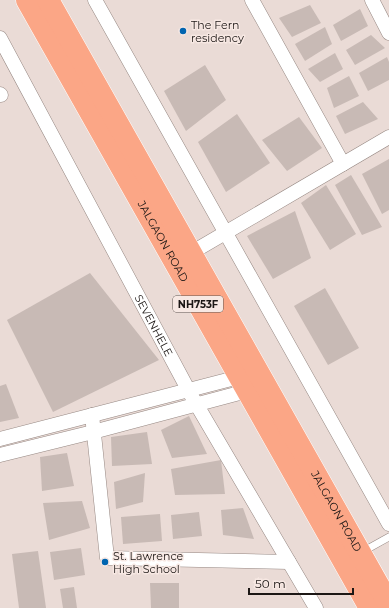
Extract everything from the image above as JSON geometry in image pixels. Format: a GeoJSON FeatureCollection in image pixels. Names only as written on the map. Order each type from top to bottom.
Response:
{"type":"FeatureCollection","features":[{"type":"Feature","properties":{"kind":"highway","name":"JALGAON ROAD"},"geometry":{"type":"LineString","coordinates":[[27,0],[183,258],[352,557],[370,608]]}},
{"type":"Feature","properties":{"kind":"highway","name":"JALGAON ROAD"},"geometry":{"type":"LineString","coordinates":[[48,0],[183,258],[243,384],[352,557],[389,604]]}},
{"type":"Feature","properties":{"kind":"street"},"geometry":{"type":"LineString","coordinates":[[95,0],[389,524]]}},
{"type":"Feature","properties":{"kind":"street"},"geometry":{"type":"LineString","coordinates":[[252,0],[343,164]]}},
{"type":"Feature","properties":{"kind":"street"},"geometry":{"type":"LineString","coordinates":[[372,0],[385,16],[389,33]]}},
{"type":"Feature","properties":{"kind":"street","name":"SEVENHELE"},"geometry":{"type":"LineString","coordinates":[[0,38],[188,390],[316,608]]}},
{"type":"Feature","properties":{"kind":"street"},"geometry":{"type":"LineString","coordinates":[[183,258],[389,137]]}},
{"type":"Feature","properties":{"kind":"street"},"geometry":{"type":"LineString","coordinates":[[0,439],[188,390],[243,384]]}},
{"type":"Feature","properties":{"kind":"street"},"geometry":{"type":"LineString","coordinates":[[0,455],[197,405],[243,384]]}},
{"type":"Feature","properties":{"kind":"street"},"geometry":{"type":"LineString","coordinates":[[92,415],[107,558],[289,562]]}},
{"type":"Feature","properties":{"kind":"lane"},"geometry":{"type":"LineString","coordinates":[[352,557],[389,537]]}},
{"type":"Feature","properties":{"kind":"building"},"geometry":{"type":"Polygon","coordinates":[[[310,5],[321,23],[292,37],[279,18],[310,5]]]}},
{"type":"Feature","properties":{"kind":"building"},"geometry":{"type":"Polygon","coordinates":[[[360,9],[368,26],[341,41],[333,25],[360,9]]]}},
{"type":"Feature","properties":{"kind":"building"},"geometry":{"type":"Polygon","coordinates":[[[325,27],[332,44],[305,61],[295,44],[325,27]]]}},
{"type":"Feature","properties":{"kind":"building"},"geometry":{"type":"Polygon","coordinates":[[[371,35],[385,48],[355,65],[346,50],[371,35]]]}},
{"type":"Feature","properties":{"kind":"building"},"geometry":{"type":"Polygon","coordinates":[[[335,53],[343,69],[320,82],[308,69],[335,53]]]}},
{"type":"Feature","properties":{"kind":"building"},"geometry":{"type":"Polygon","coordinates":[[[387,57],[389,62],[389,80],[368,91],[359,73],[387,57]]]}},
{"type":"Feature","properties":{"kind":"building"},"geometry":{"type":"Polygon","coordinates":[[[205,65],[226,100],[186,131],[164,91],[205,65]]]}},
{"type":"Feature","properties":{"kind":"building"},"geometry":{"type":"Polygon","coordinates":[[[349,76],[359,96],[334,108],[327,88],[349,76]]]}},
{"type":"Feature","properties":{"kind":"building"},"geometry":{"type":"Polygon","coordinates":[[[363,102],[378,119],[345,134],[336,116],[363,102]]]}},
{"type":"Feature","properties":{"kind":"building"},"geometry":{"type":"Polygon","coordinates":[[[237,114],[270,163],[226,192],[198,142],[237,114]]]}},
{"type":"Feature","properties":{"kind":"building"},"geometry":{"type":"Polygon","coordinates":[[[299,117],[322,148],[287,171],[262,140],[299,117]]]}},
{"type":"Feature","properties":{"kind":"building"},"geometry":{"type":"Polygon","coordinates":[[[389,159],[389,210],[382,214],[362,174],[389,159]]]}},
{"type":"Feature","properties":{"kind":"building"},"geometry":{"type":"Polygon","coordinates":[[[351,175],[382,227],[362,235],[335,185],[351,175]]]}},
{"type":"Feature","properties":{"kind":"building"},"geometry":{"type":"Polygon","coordinates":[[[326,185],[356,234],[330,250],[301,203],[326,185]]]}},
{"type":"Feature","properties":{"kind":"building"},"geometry":{"type":"Polygon","coordinates":[[[295,211],[311,258],[273,279],[247,236],[295,211]]]}},
{"type":"Feature","properties":{"kind":"building"},"geometry":{"type":"Polygon","coordinates":[[[90,273],[159,360],[53,412],[7,320],[90,273]]]}},
{"type":"Feature","properties":{"kind":"building"},"geometry":{"type":"Polygon","coordinates":[[[325,288],[359,348],[328,365],[294,306],[325,288]]]}},
{"type":"Feature","properties":{"kind":"building"},"geometry":{"type":"Polygon","coordinates":[[[6,384],[19,418],[0,422],[0,386],[6,384]]]}},
{"type":"Feature","properties":{"kind":"building"},"geometry":{"type":"Polygon","coordinates":[[[189,416],[207,454],[172,458],[161,430],[189,416]]]}},
{"type":"Feature","properties":{"kind":"building"},"geometry":{"type":"Polygon","coordinates":[[[147,432],[152,464],[112,466],[111,437],[147,432]]]}},
{"type":"Feature","properties":{"kind":"building"},"geometry":{"type":"Polygon","coordinates":[[[67,453],[74,486],[42,491],[40,457],[67,453]]]}},
{"type":"Feature","properties":{"kind":"building"},"geometry":{"type":"Polygon","coordinates":[[[221,460],[225,494],[175,495],[171,469],[221,460]]]}},
{"type":"Feature","properties":{"kind":"building"},"geometry":{"type":"Polygon","coordinates":[[[145,473],[143,502],[116,509],[114,482],[145,473]]]}},
{"type":"Feature","properties":{"kind":"building"},"geometry":{"type":"Polygon","coordinates":[[[82,501],[90,528],[49,540],[43,503],[82,501]]]}},
{"type":"Feature","properties":{"kind":"building"},"geometry":{"type":"Polygon","coordinates":[[[243,508],[254,539],[223,535],[221,510],[243,508]]]}},
{"type":"Feature","properties":{"kind":"building"},"geometry":{"type":"Polygon","coordinates":[[[199,512],[202,536],[173,539],[171,515],[199,512]]]}},
{"type":"Feature","properties":{"kind":"building"},"geometry":{"type":"Polygon","coordinates":[[[160,514],[162,541],[123,544],[121,517],[160,514]]]}},
{"type":"Feature","properties":{"kind":"building"},"geometry":{"type":"Polygon","coordinates":[[[81,548],[85,575],[54,580],[50,552],[81,548]]]}},
{"type":"Feature","properties":{"kind":"building"},"geometry":{"type":"Polygon","coordinates":[[[38,551],[46,608],[19,608],[12,554],[38,551]]]}},
{"type":"Feature","properties":{"kind":"building"},"geometry":{"type":"Polygon","coordinates":[[[150,583],[179,583],[179,608],[151,608],[150,583]]]}},
{"type":"Feature","properties":{"kind":"building"},"geometry":{"type":"Polygon","coordinates":[[[74,587],[77,608],[63,608],[60,589],[74,587]]]}},
{"type":"Feature","properties":{"kind":"place","name":"The Fern residency"},"geometry":{"type":"Point","coordinates":[183,31]}},
{"type":"Feature","properties":{"kind":"place","name":"St. Lawrence High School"},"geometry":{"type":"Point","coordinates":[105,562]}}]}
